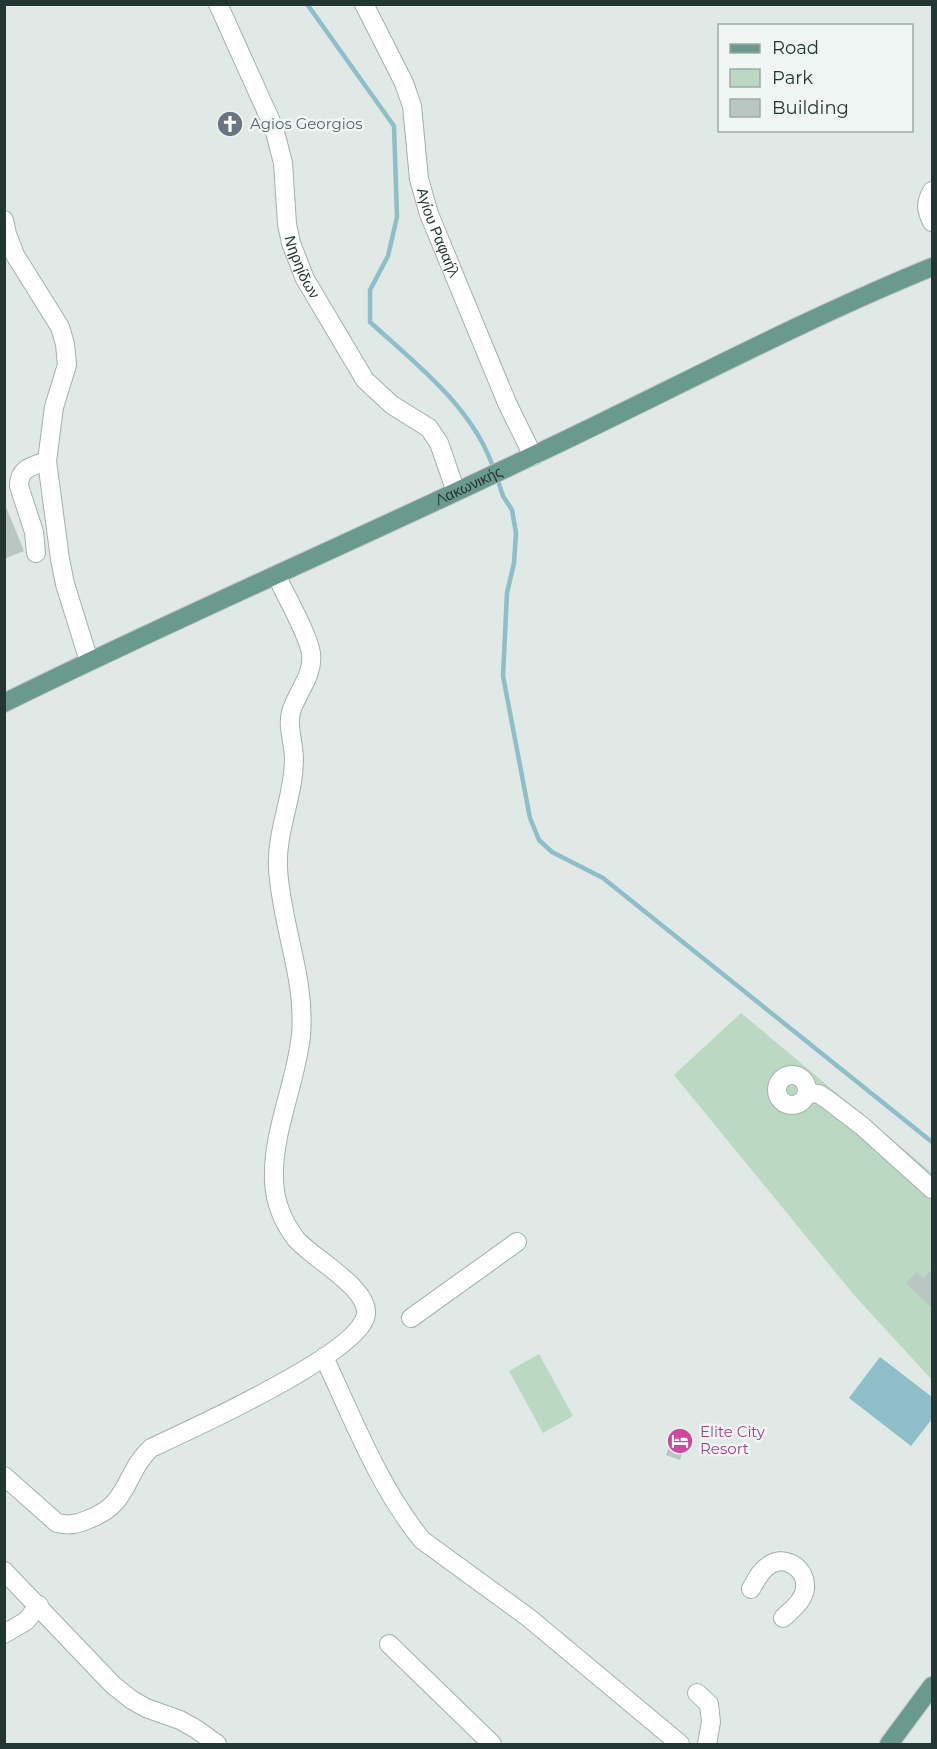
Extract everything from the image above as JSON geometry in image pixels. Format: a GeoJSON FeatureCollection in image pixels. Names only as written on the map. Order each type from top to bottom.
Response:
{"type":"FeatureCollection","features":[{"type":"Feature","properties":{"kind":"main road","name":"Λακωνικής"},"geometry":{"type":"LineString","coordinates":[[4,703],[89,661],[508,468],[806,321],[933,267]]}},
{"type":"Feature","properties":{"kind":"main road"},"geometry":{"type":"LineString","coordinates":[[889,1744],[933,1686]]}},
{"type":"Feature","properties":{"kind":"street","name":"Νηρηίδων"},"geometry":{"type":"LineString","coordinates":[[218,4],[274,128],[283,163],[287,224],[291,243],[305,279],[365,380],[392,405],[429,428],[440,442],[458,491]]}},
{"type":"Feature","properties":{"kind":"street","name":"Αγίου Ραφαήλ"},"geometry":{"type":"LineString","coordinates":[[363,4],[404,83],[412,106],[419,179],[429,214],[507,403],[532,456]]}},
{"type":"Feature","properties":{"kind":"street"},"geometry":{"type":"LineString","coordinates":[[933,191],[927,200],[927,212],[933,222]]}},
{"type":"Feature","properties":{"kind":"street"},"geometry":{"type":"LineString","coordinates":[[4,220],[15,255],[60,327],[65,344],[67,365],[54,407],[47,460],[63,576],[89,661]]}},
{"type":"Feature","properties":{"kind":"street"},"geometry":{"type":"LineString","coordinates":[[36,553],[34,532],[19,486],[19,478],[22,471],[28,467],[47,460]]}},
{"type":"Feature","properties":{"kind":"street"},"geometry":{"type":"LineString","coordinates":[[4,1476],[57,1523],[77,1524],[93,1518],[120,1498],[142,1457],[151,1448],[227,1412],[324,1358],[344,1344],[361,1327],[367,1315],[365,1301],[358,1291],[312,1255],[297,1240],[286,1224],[278,1203],[274,1181],[279,1132],[301,1036],[299,983],[282,899],[278,848],[293,775],[294,758],[289,725],[291,712],[311,665],[311,653],[307,641],[276,575]]}},
{"type":"Feature","properties":{"kind":"street"},"geometry":{"type":"LineString","coordinates":[[807,1093],[819,1094],[828,1100],[933,1188]]}},
{"type":"Feature","properties":{"kind":"street"},"geometry":{"type":"LineString","coordinates":[[411,1318],[517,1242]]}},
{"type":"Feature","properties":{"kind":"street"},"geometry":{"type":"LineString","coordinates":[[324,1358],[372,1461],[410,1525],[422,1540],[529,1618],[680,1744]]}},
{"type":"Feature","properties":{"kind":"street"},"geometry":{"type":"LineString","coordinates":[[751,1589],[763,1569],[773,1562],[786,1561],[797,1567],[804,1576],[805,1589],[801,1600],[783,1618]]}},
{"type":"Feature","properties":{"kind":"street"},"geometry":{"type":"LineString","coordinates":[[4,1571],[113,1684],[132,1700],[180,1720],[217,1744]]}},
{"type":"Feature","properties":{"kind":"street"},"geometry":{"type":"LineString","coordinates":[[4,1634],[26,1621],[39,1605]]}},
{"type":"Feature","properties":{"kind":"street"},"geometry":{"type":"LineString","coordinates":[[389,1644],[492,1744]]}},
{"type":"Feature","properties":{"kind":"street"},"geometry":{"type":"LineString","coordinates":[[697,1693],[709,1704],[711,1722],[707,1744]]}},
{"type":"Feature","properties":{"kind":"green space"},"geometry":{"type":"Polygon","coordinates":[[[741,1013],[932,1173],[932,1380],[854,1295],[674,1075],[741,1013]]]}},
{"type":"Feature","properties":{"kind":"green space"},"geometry":{"type":"Polygon","coordinates":[[[539,1354],[573,1416],[543,1433],[509,1371],[539,1354]]]}},
{"type":"Feature","properties":{"kind":"water"},"geometry":{"type":"Polygon","coordinates":[[[880,1357],[932,1397],[932,1419],[911,1446],[849,1398],[880,1357]]]}},
{"type":"Feature","properties":{"kind":"building"},"geometry":{"type":"Polygon","coordinates":[[[4,502],[24,551],[4,559],[4,502]]]}},
{"type":"Feature","properties":{"kind":"building"},"geometry":{"type":"Polygon","coordinates":[[[933,1268],[933,1309],[906,1283],[917,1272],[923,1278],[933,1268]]]}},
{"type":"Feature","properties":{"kind":"building"},"geometry":{"type":"Polygon","coordinates":[[[674,1433],[688,1437],[680,1460],[666,1455],[674,1433]]]}},
{"type":"Feature","properties":{"kind":"waterway"},"geometry":{"type":"LineString","coordinates":[[307,4],[394,126],[397,217],[388,256],[370,290],[370,322],[425,371],[458,407],[473,427],[494,470]]}},
{"type":"Feature","properties":{"kind":"waterway"},"geometry":{"type":"LineString","coordinates":[[497,478],[503,496],[512,510],[516,533],[514,563],[507,593],[503,676],[530,818],[539,840],[552,852],[603,878],[932,1142]]}},
{"type":"Feature","properties":{"kind":"place","name":"Agios Georgios"},"geometry":{"type":"Point","coordinates":[230,124]}},
{"type":"Feature","properties":{"kind":"place","name":"Elite City Resort"},"geometry":{"type":"Point","coordinates":[680,1441]}}]}
